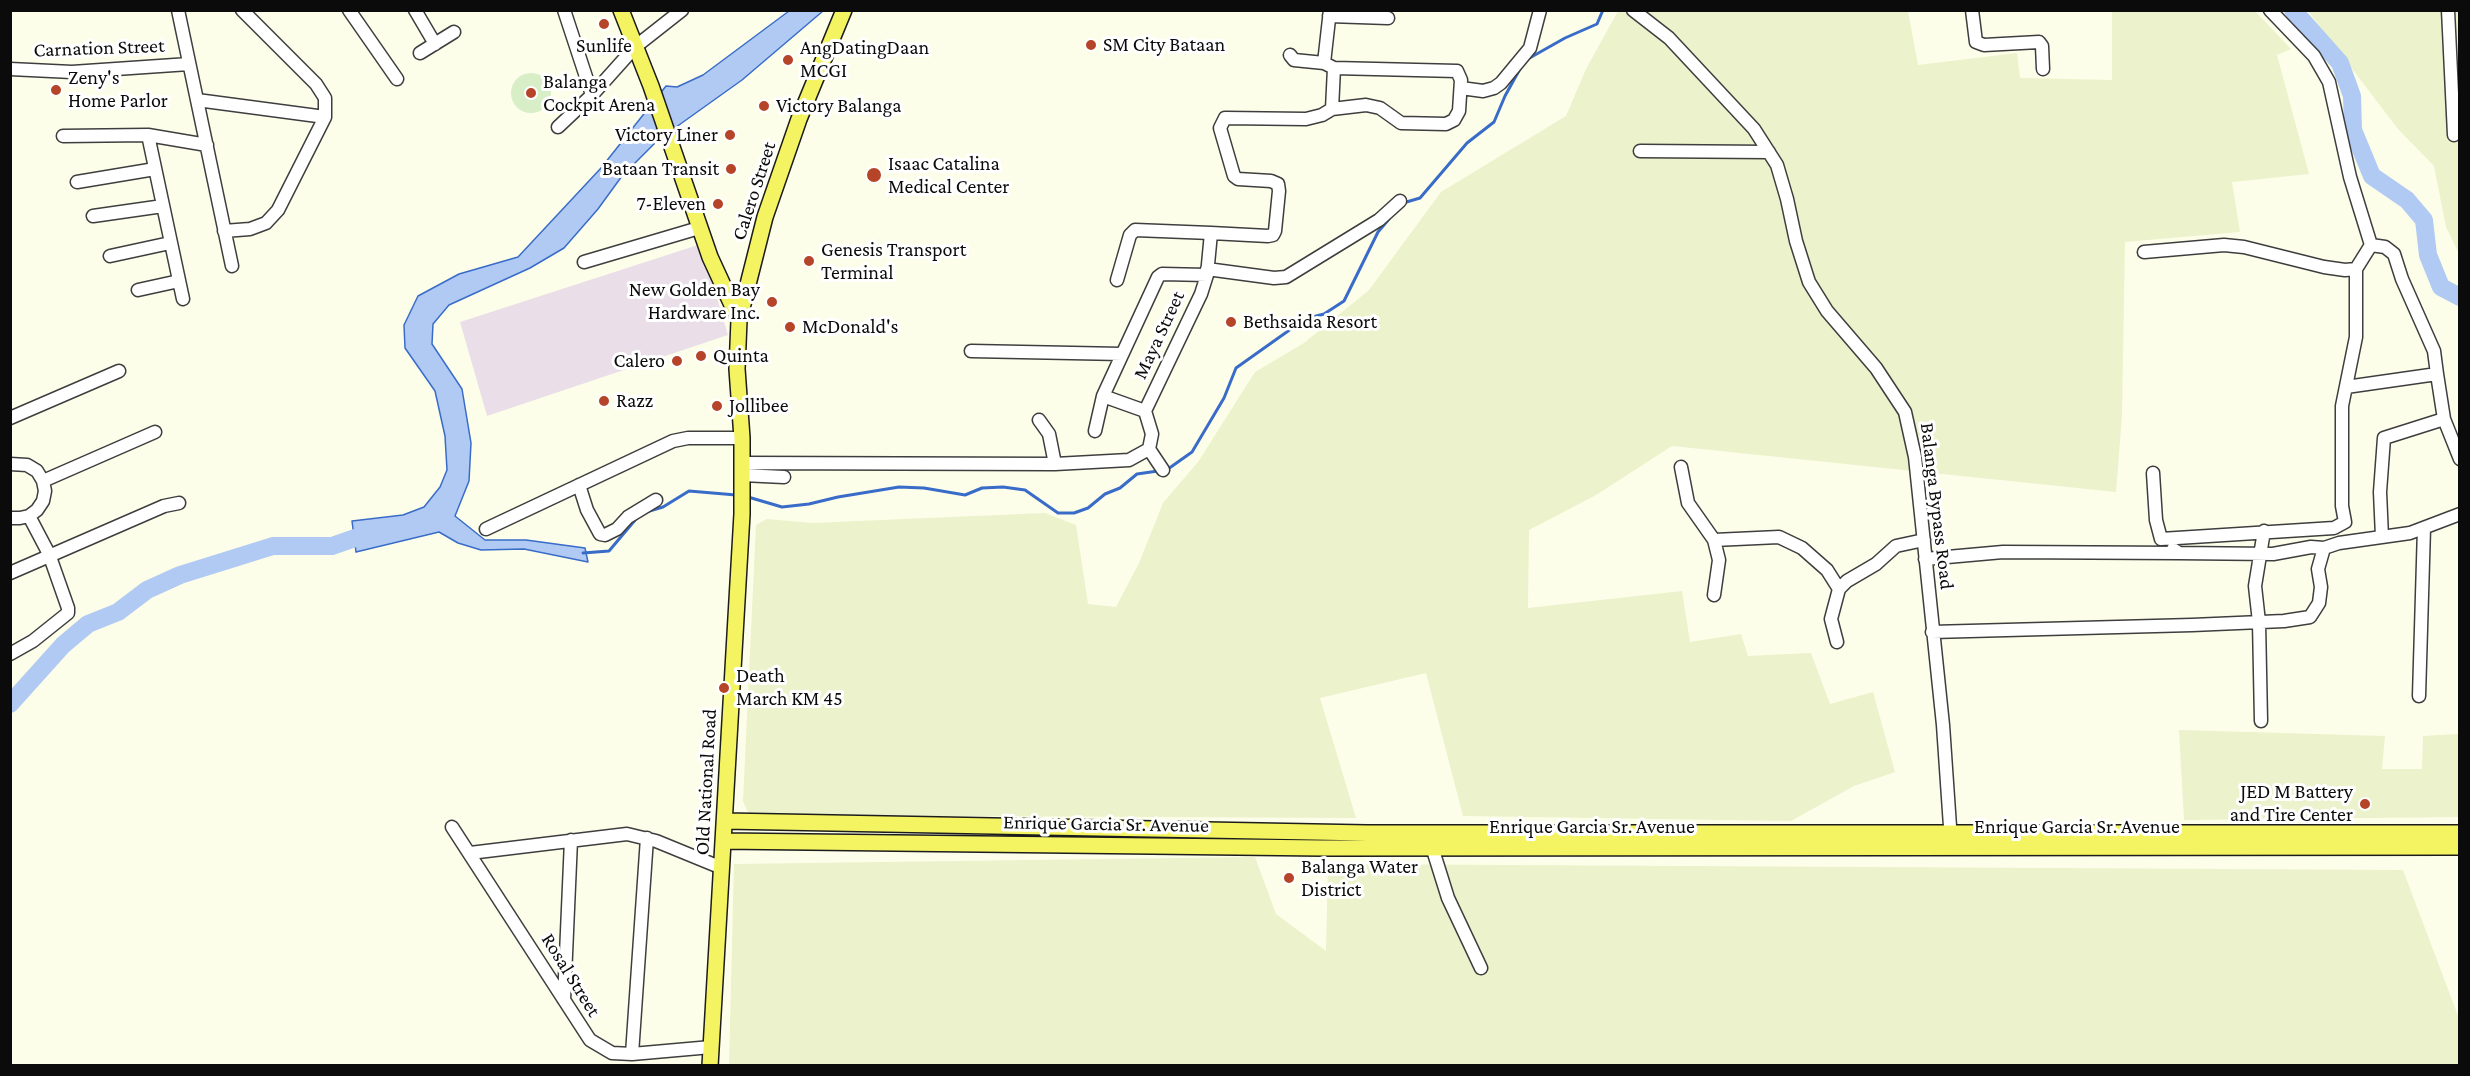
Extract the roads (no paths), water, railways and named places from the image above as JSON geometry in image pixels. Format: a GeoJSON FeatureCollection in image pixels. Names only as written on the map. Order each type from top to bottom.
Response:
{"type":"FeatureCollection","features":[{"type":"Feature","properties":{"kind":"main road"},"geometry":{"type":"LineString","coordinates":[[621,10],[651,86],[699,228],[739,320]]}},
{"type":"Feature","properties":{"kind":"main road","name":"Calero Street"},"geometry":{"type":"LineString","coordinates":[[739,320],[765,217],[799,119],[844,10]]}},
{"type":"Feature","properties":{"kind":"main road","name":"Old National Road"},"geometry":{"type":"LineString","coordinates":[[710,1065],[742,481],[742,438],[737,369],[739,320]]}},
{"type":"Feature","properties":{"kind":"main road","name":"Enrique Garcia Sr. Avenue"},"geometry":{"type":"LineString","coordinates":[[725,821],[1367,840],[1432,847],[1951,841]]}},
{"type":"Feature","properties":{"kind":"main road","name":"Enrique Garcia Sr. Avenue"},"geometry":{"type":"LineString","coordinates":[[2360,841],[2460,833]]}},
{"type":"Feature","properties":{"kind":"main road","name":"Enrique Garcia Sr. Avenue"},"geometry":{"type":"LineString","coordinates":[[723,841],[2360,841],[2460,847]]}},
{"type":"Feature","properties":{"kind":"street"},"geometry":{"type":"LineString","coordinates":[[178,10],[232,266]]}},
{"type":"Feature","properties":{"kind":"street"},"geometry":{"type":"LineString","coordinates":[[224,231],[250,229],[266,223],[278,210],[325,117],[325,98],[316,84],[242,10]]}},
{"type":"Feature","properties":{"kind":"street"},"geometry":{"type":"LineString","coordinates":[[349,10],[397,79]]}},
{"type":"Feature","properties":{"kind":"street"},"geometry":{"type":"LineString","coordinates":[[415,10],[435,44]]}},
{"type":"Feature","properties":{"kind":"street"},"geometry":{"type":"LineString","coordinates":[[564,10],[592,95]]}},
{"type":"Feature","properties":{"kind":"street"},"geometry":{"type":"LineString","coordinates":[[558,127],[592,95],[635,47],[682,10]]}},
{"type":"Feature","properties":{"kind":"street"},"geometry":{"type":"LineString","coordinates":[[1461,88],[1483,91],[1501,83],[1530,48],[1540,10]]}},
{"type":"Feature","properties":{"kind":"street","name":"Balanga Bypass Road"},"geometry":{"type":"LineString","coordinates":[[1633,10],[1669,39],[1754,129],[1777,165],[1809,282],[1827,311],[1876,368],[1905,412],[1915,457],[1924,540],[1951,841]]}},
{"type":"Feature","properties":{"kind":"street"},"geometry":{"type":"LineString","coordinates":[[1972,10],[1976,42],[1984,45],[2039,42],[2042,46],[2043,69]]}},
{"type":"Feature","properties":{"kind":"street"},"geometry":{"type":"LineString","coordinates":[[2161,539],[2334,528],[2345,522],[2342,506],[2342,414],[2356,337],[2356,269],[2371,245],[2350,177],[2329,82],[2314,56],[2270,10]]}},
{"type":"Feature","properties":{"kind":"street"},"geometry":{"type":"LineString","coordinates":[[2448,10],[2454,135]]}},
{"type":"Feature","properties":{"kind":"street"},"geometry":{"type":"LineString","coordinates":[[1332,109],[1329,65],[1330,13],[1388,18]]}},
{"type":"Feature","properties":{"kind":"street"},"geometry":{"type":"LineString","coordinates":[[420,53],[454,32]]}},
{"type":"Feature","properties":{"kind":"street"},"geometry":{"type":"LineString","coordinates":[[1117,280],[1130,235],[1135,230],[1273,235],[1278,184],[1271,181],[1234,177],[1220,128],[1225,118],[1306,119],[1322,115],[1332,109],[1366,105],[1380,108],[1401,123],[1446,124],[1454,120],[1459,111],[1460,74],[1452,70],[1329,65],[1294,60],[1290,55]]}},
{"type":"Feature","properties":{"kind":"street","name":"Carnation Street"},"geometry":{"type":"LineString","coordinates":[[10,69],[72,72],[189,64]]}},
{"type":"Feature","properties":{"kind":"street"},"geometry":{"type":"LineString","coordinates":[[197,100],[325,117]]}},
{"type":"Feature","properties":{"kind":"street"},"geometry":{"type":"LineString","coordinates":[[63,136],[148,135],[207,145]]}},
{"type":"Feature","properties":{"kind":"street"},"geometry":{"type":"LineString","coordinates":[[148,135],[183,299]]}},
{"type":"Feature","properties":{"kind":"street"},"geometry":{"type":"LineString","coordinates":[[1640,151],[1769,152]]}},
{"type":"Feature","properties":{"kind":"street"},"geometry":{"type":"LineString","coordinates":[[77,182],[155,169]]}},
{"type":"Feature","properties":{"kind":"street"},"geometry":{"type":"LineString","coordinates":[[1095,431],[1102,396],[1161,274],[1207,272],[1286,277],[1379,220],[1400,201]]}},
{"type":"Feature","properties":{"kind":"street"},"geometry":{"type":"LineString","coordinates":[[93,216],[163,206]]}},
{"type":"Feature","properties":{"kind":"street"},"geometry":{"type":"LineString","coordinates":[[584,262],[699,228]]}},
{"type":"Feature","properties":{"kind":"street","name":"Maya Street"},"geometry":{"type":"LineString","coordinates":[[1145,411],[1201,294],[1207,272],[1211,233]]}},
{"type":"Feature","properties":{"kind":"street"},"geometry":{"type":"LineString","coordinates":[[110,256],[170,243]]}},
{"type":"Feature","properties":{"kind":"street"},"geometry":{"type":"LineString","coordinates":[[2144,252],[2224,245],[2244,247],[2324,267],[2356,269]]}},
{"type":"Feature","properties":{"kind":"street"},"geometry":{"type":"LineString","coordinates":[[2371,245],[2385,247],[2394,254],[2422,327],[2434,351],[2444,419],[2460,459]]}},
{"type":"Feature","properties":{"kind":"street"},"geometry":{"type":"LineString","coordinates":[[138,290],[179,280]]}},
{"type":"Feature","properties":{"kind":"street"},"geometry":{"type":"LineString","coordinates":[[971,351],[1122,354]]}},
{"type":"Feature","properties":{"kind":"street"},"geometry":{"type":"LineString","coordinates":[[10,418],[119,371]]}},
{"type":"Feature","properties":{"kind":"street"},"geometry":{"type":"LineString","coordinates":[[2346,387],[2437,374]]}},
{"type":"Feature","properties":{"kind":"street"},"geometry":{"type":"LineString","coordinates":[[1102,396],[1145,411],[1152,434],[1149,449],[1163,470]]}},
{"type":"Feature","properties":{"kind":"street"},"geometry":{"type":"LineString","coordinates":[[2382,537],[2380,492],[2384,438],[2444,419]]}},
{"type":"Feature","properties":{"kind":"street"},"geometry":{"type":"LineString","coordinates":[[1039,420],[1049,434],[1055,464]]}},
{"type":"Feature","properties":{"kind":"street"},"geometry":{"type":"LineString","coordinates":[[43,481],[155,432]]}},
{"type":"Feature","properties":{"kind":"street"},"geometry":{"type":"LineString","coordinates":[[486,529],[673,441],[688,438],[742,438]]}},
{"type":"Feature","properties":{"kind":"street"},"geometry":{"type":"LineString","coordinates":[[742,481],[1129,460],[1149,449]]}},
{"type":"Feature","properties":{"kind":"street"},"geometry":{"type":"LineString","coordinates":[[10,464],[27,465],[37,471],[43,481],[45,491],[38,510],[29,516],[10,518]]}},
{"type":"Feature","properties":{"kind":"street"},"geometry":{"type":"LineString","coordinates":[[1681,467],[1688,503],[1714,540],[1719,560],[1714,595]]}},
{"type":"Feature","properties":{"kind":"street"},"geometry":{"type":"LineString","coordinates":[[2153,473],[2156,520],[2161,539],[2179,553]]}},
{"type":"Feature","properties":{"kind":"street"},"geometry":{"type":"LineString","coordinates":[[742,481],[784,477]]}},
{"type":"Feature","properties":{"kind":"street"},"geometry":{"type":"LineString","coordinates":[[579,485],[587,510],[600,534],[605,535],[617,529],[627,517],[656,500]]}},
{"type":"Feature","properties":{"kind":"street"},"geometry":{"type":"LineString","coordinates":[[10,573],[49,554],[164,506],[179,503]]}},
{"type":"Feature","properties":{"kind":"street"},"geometry":{"type":"LineString","coordinates":[[1925,559],[2003,552],[2273,554],[2410,533],[2460,514]]}},
{"type":"Feature","properties":{"kind":"street"},"geometry":{"type":"LineString","coordinates":[[10,654],[33,641],[68,613],[49,554],[29,516]]}},
{"type":"Feature","properties":{"kind":"street"},"geometry":{"type":"LineString","coordinates":[[2419,696],[2424,528]]}},
{"type":"Feature","properties":{"kind":"street"},"geometry":{"type":"LineString","coordinates":[[2261,721],[2259,622],[2255,586],[2264,531]]}},
{"type":"Feature","properties":{"kind":"street"},"geometry":{"type":"LineString","coordinates":[[1714,540],[1779,537],[1802,548],[1827,570],[1839,589]]}},
{"type":"Feature","properties":{"kind":"street"},"geometry":{"type":"LineString","coordinates":[[1837,642],[1832,619],[1839,589],[1847,581],[1876,564],[1896,546],[1924,540]]}},
{"type":"Feature","properties":{"kind":"street"},"geometry":{"type":"LineString","coordinates":[[1932,632],[2259,622],[2310,617],[2319,603],[2321,587],[2318,570],[2324,548]]}},
{"type":"Feature","properties":{"kind":"street","name":"Rosal Street"},"geometry":{"type":"LineString","coordinates":[[452,827],[590,1040],[612,1053],[632,1054],[711,1047]]}},
{"type":"Feature","properties":{"kind":"street"},"geometry":{"type":"LineString","coordinates":[[470,853],[616,833],[647,838],[722,868]]}},
{"type":"Feature","properties":{"kind":"street"},"geometry":{"type":"LineString","coordinates":[[632,1054],[647,838]]}},
{"type":"Feature","properties":{"kind":"street"},"geometry":{"type":"LineString","coordinates":[[564,1000],[571,840]]}},
{"type":"Feature","properties":{"kind":"street"},"geometry":{"type":"LineString","coordinates":[[1432,847],[1448,898],[1481,968]]}},
{"type":"Feature","properties":{"kind":"water"},"geometry":{"type":"Polygon","coordinates":[[[789,11],[823,11],[742,80],[658,140],[622,176],[598,209],[564,248],[530,268],[449,305],[433,324],[432,344],[462,389],[471,443],[469,481],[455,516],[485,540],[526,540],[585,548],[588,562],[524,549],[481,550],[458,543],[439,532],[356,552],[352,521],[403,515],[424,507],[440,487],[447,470],[445,436],[435,391],[405,348],[404,325],[418,296],[459,274],[518,257],[601,168],[666,86],[677,87],[703,75],[789,11]]]}},
{"type":"Feature","properties":{"kind":"waterway"},"geometry":{"type":"LineString","coordinates":[[1526,60],[1565,38],[1597,24],[1603,10]]}},
{"type":"Feature","properties":{"kind":"waterway"},"geometry":{"type":"LineString","coordinates":[[2293,10],[2340,63],[2352,96],[2353,130],[2372,176],[2407,200],[2424,220],[2428,255],[2441,287],[2460,297]]}},
{"type":"Feature","properties":{"kind":"waterway"},"geometry":{"type":"LineString","coordinates":[[1403,203],[1420,198],[1467,143],[1494,122],[1521,67]]}},
{"type":"Feature","properties":{"kind":"waterway"},"geometry":{"type":"LineString","coordinates":[[1168,469],[1192,452],[1224,398],[1236,368],[1305,319],[1324,314],[1344,301],[1378,232],[1389,219]]}},
{"type":"Feature","properties":{"kind":"waterway"},"geometry":{"type":"LineString","coordinates":[[748,497],[782,507],[899,487],[924,488],[965,495],[982,488],[1003,487],[1025,490],[1058,513],[1074,513],[1088,508],[1105,494],[1120,488],[1137,474],[1158,471]]}},
{"type":"Feature","properties":{"kind":"waterway"},"geometry":{"type":"LineString","coordinates":[[646,512],[663,507],[689,491],[736,495]]}},
{"type":"Feature","properties":{"kind":"waterway"},"geometry":{"type":"LineString","coordinates":[[583,553],[609,551],[636,519]]}},
{"type":"Feature","properties":{"kind":"waterway"},"geometry":{"type":"LineString","coordinates":[[10,704],[63,645],[88,624],[118,612],[147,590],[180,575],[273,546],[332,546],[355,538],[378,536]]}},
{"type":"Feature","properties":{"kind":"place","name":"Sunlife"},"geometry":{"type":"Point","coordinates":[604,24]}},
{"type":"Feature","properties":{"kind":"place","name":"SM City Bataan"},"geometry":{"type":"Point","coordinates":[1091,45]}},
{"type":"Feature","properties":{"kind":"place","name":"AngDatingDaan MCGI"},"geometry":{"type":"Point","coordinates":[788,60]}},
{"type":"Feature","properties":{"kind":"place","name":"Zeny's Home Parlor"},"geometry":{"type":"Point","coordinates":[56,90]}},
{"type":"Feature","properties":{"kind":"place","name":"Balanga Cockpit Arena"},"geometry":{"type":"Point","coordinates":[531,93]}},
{"type":"Feature","properties":{"kind":"place","name":"Victory Balanga"},"geometry":{"type":"Point","coordinates":[764,106]}},
{"type":"Feature","properties":{"kind":"place","name":"Victory Liner"},"geometry":{"type":"Point","coordinates":[730,135]}},
{"type":"Feature","properties":{"kind":"place","name":"Bataan Transit"},"geometry":{"type":"Point","coordinates":[731,169]}},
{"type":"Feature","properties":{"kind":"place","name":"Isaac Catalina Medical Center"},"geometry":{"type":"Point","coordinates":[874,175]}},
{"type":"Feature","properties":{"kind":"place","name":"7-Eleven"},"geometry":{"type":"Point","coordinates":[718,204]}},
{"type":"Feature","properties":{"kind":"place","name":"Genesis Transport Terminal"},"geometry":{"type":"Point","coordinates":[809,261]}},
{"type":"Feature","properties":{"kind":"place","name":"New Golden Bay Hardware Inc."},"geometry":{"type":"Point","coordinates":[772,302]}},
{"type":"Feature","properties":{"kind":"place","name":"Bethsaida Resort"},"geometry":{"type":"Point","coordinates":[1231,322]}},
{"type":"Feature","properties":{"kind":"place","name":"McDonald's"},"geometry":{"type":"Point","coordinates":[790,327]}},
{"type":"Feature","properties":{"kind":"place","name":"Quinta"},"geometry":{"type":"Point","coordinates":[701,356]}},
{"type":"Feature","properties":{"kind":"place","name":"Calero"},"geometry":{"type":"Point","coordinates":[677,361]}},
{"type":"Feature","properties":{"kind":"place","name":"Razz"},"geometry":{"type":"Point","coordinates":[604,401]}},
{"type":"Feature","properties":{"kind":"place","name":"Jollibee"},"geometry":{"type":"Point","coordinates":[717,406]}},
{"type":"Feature","properties":{"kind":"place","name":"Death March KM 45"},"geometry":{"type":"Point","coordinates":[724,688]}},
{"type":"Feature","properties":{"kind":"place","name":"JED M Battery and Tire Center"},"geometry":{"type":"Point","coordinates":[2365,804]}},
{"type":"Feature","properties":{"kind":"place","name":"Balanga Water District"},"geometry":{"type":"Point","coordinates":[1289,878]}}]}
